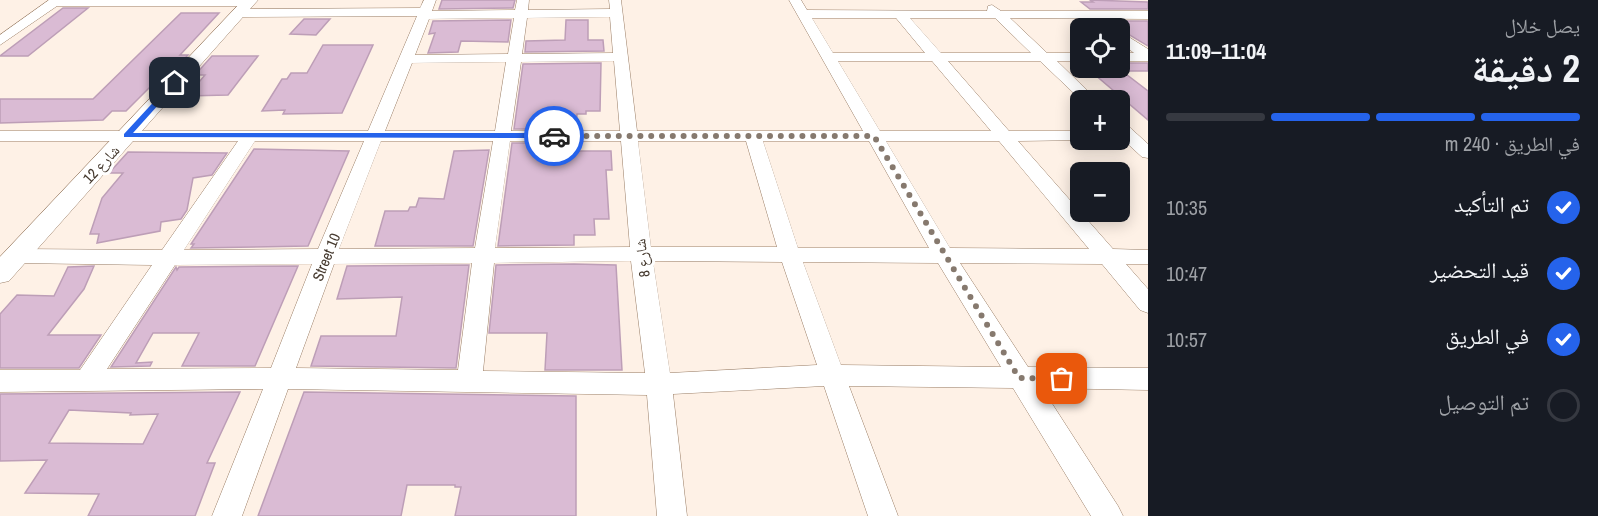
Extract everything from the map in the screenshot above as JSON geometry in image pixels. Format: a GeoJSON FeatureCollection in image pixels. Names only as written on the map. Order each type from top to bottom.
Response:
{"type":"FeatureCollection","features":[{"type":"Feature","properties":{"kind":"street"},"geometry":{"type":"LineString","coordinates":[[982,0],[1079,90]]}},
{"type":"Feature","properties":{"kind":"street"},"geometry":{"type":"LineString","coordinates":[[0,41],[56,1],[148,1],[426,9],[616,7]]}},
{"type":"Feature","properties":{"kind":"street","name":"شارع 12"},"geometry":{"type":"LineString","coordinates":[[0,274],[246,5]]}},
{"type":"Feature","properties":{"kind":"street"},"geometry":{"type":"LineString","coordinates":[[469,382],[484,254],[522,7]]}},
{"type":"Feature","properties":{"kind":"street","name":"شارع 8"},"geometry":{"type":"LineString","coordinates":[[616,7],[631,136],[641,254],[660,384],[672,516]]}},
{"type":"Feature","properties":{"kind":"street"},"geometry":{"type":"LineString","coordinates":[[799,7],[899,13],[1148,15]]}},
{"type":"Feature","properties":{"kind":"street"},"geometry":{"type":"LineString","coordinates":[[799,7],[944,256],[1108,516]]}},
{"type":"Feature","properties":{"kind":"street","name":"Street 10"},"geometry":{"type":"LineString","coordinates":[[227,516],[326,256],[426,9]]}},
{"type":"Feature","properties":{"kind":"street"},"geometry":{"type":"LineString","coordinates":[[899,13],[1148,304]]}},
{"type":"Feature","properties":{"kind":"street"},"geometry":{"type":"LineString","coordinates":[[1091,14],[1096,18]]}},
{"type":"Feature","properties":{"kind":"street"},"geometry":{"type":"LineString","coordinates":[[1130,43],[1148,57]]}},
{"type":"Feature","properties":{"kind":"street"},"geometry":{"type":"LineString","coordinates":[[406,59],[621,57]]}},
{"type":"Feature","properties":{"kind":"street"},"geometry":{"type":"LineString","coordinates":[[828,57],[1070,57]]}},
{"type":"Feature","properties":{"kind":"street"},"geometry":{"type":"LineString","coordinates":[[1130,57],[1148,57]]}},
{"type":"Feature","properties":{"kind":"street"},"geometry":{"type":"LineString","coordinates":[[1130,134],[1148,136]]}},
{"type":"Feature","properties":{"kind":"street"},"geometry":{"type":"LineString","coordinates":[[86,381],[251,135]]}},
{"type":"Feature","properties":{"kind":"street"},"geometry":{"type":"LineString","coordinates":[[0,136],[1070,136]]}},
{"type":"Feature","properties":{"kind":"street"},"geometry":{"type":"LineString","coordinates":[[753,136],[790,255],[883,516]]}},
{"type":"Feature","properties":{"kind":"street"},"geometry":{"type":"LineString","coordinates":[[1130,139],[1148,153]]}},
{"type":"Feature","properties":{"kind":"street"},"geometry":{"type":"LineString","coordinates":[[16,256],[170,258],[641,254],[1148,257]]}},
{"type":"Feature","properties":{"kind":"street"},"geometry":{"type":"LineString","coordinates":[[0,381],[279,378],[660,384],[834,375],[1148,379]]}},
{"type":"Feature","properties":{"kind":"building"},"geometry":{"type":"Polygon","coordinates":[[[442,0],[515,0],[513,8],[439,9],[442,0]]]}},
{"type":"Feature","properties":{"kind":"building"},"geometry":{"type":"Polygon","coordinates":[[[1090,0],[1148,2],[1148,9],[1090,9],[1081,2],[1093,2],[1090,0]]]}},
{"type":"Feature","properties":{"kind":"building"},"geometry":{"type":"Polygon","coordinates":[[[63,8],[88,8],[28,56],[0,56],[63,8]]]}},
{"type":"Feature","properties":{"kind":"building"},"geometry":{"type":"Polygon","coordinates":[[[181,13],[219,13],[180,55],[188,55],[169,75],[163,74],[126,111],[112,111],[103,120],[0,123],[0,99],[93,99],[181,13]]]}},
{"type":"Feature","properties":{"kind":"building"},"geometry":{"type":"Polygon","coordinates":[[[304,19],[330,19],[316,35],[290,34],[304,19]]]}},
{"type":"Feature","properties":{"kind":"building"},"geometry":{"type":"Polygon","coordinates":[[[511,20],[508,42],[461,41],[458,52],[428,53],[435,33],[429,34],[433,21],[511,20]]]}},
{"type":"Feature","properties":{"kind":"building"},"geometry":{"type":"Polygon","coordinates":[[[566,20],[588,20],[588,40],[603,40],[604,51],[525,52],[526,41],[565,40],[566,20]]]}},
{"type":"Feature","properties":{"kind":"building"},"geometry":{"type":"Polygon","coordinates":[[[1130,21],[1148,21],[1148,46],[1130,35],[1130,21]]]}},
{"type":"Feature","properties":{"kind":"building"},"geometry":{"type":"Polygon","coordinates":[[[323,45],[373,45],[342,113],[283,114],[285,110],[262,111],[282,79],[287,79],[291,73],[307,73],[323,45]]]}},
{"type":"Feature","properties":{"kind":"building"},"geometry":{"type":"Polygon","coordinates":[[[212,56],[258,56],[228,95],[187,96],[205,75],[195,75],[212,56]]]}},
{"type":"Feature","properties":{"kind":"building"},"geometry":{"type":"Polygon","coordinates":[[[601,63],[600,111],[586,111],[586,114],[577,114],[576,129],[514,129],[523,64],[601,63]]]}},
{"type":"Feature","properties":{"kind":"building"},"geometry":{"type":"Polygon","coordinates":[[[1130,63],[1148,63],[1148,71],[1130,71],[1130,63]]]}},
{"type":"Feature","properties":{"kind":"building"},"geometry":{"type":"Polygon","coordinates":[[[1130,77],[1148,91],[1148,120],[1130,105],[1130,90],[1113,90],[1099,78],[1130,77]]]}},
{"type":"Feature","properties":{"kind":"building"},"geometry":{"type":"Polygon","coordinates":[[[512,143],[576,143],[576,151],[611,151],[612,170],[606,170],[609,219],[594,219],[595,235],[574,235],[574,245],[498,246],[512,143]]]}},
{"type":"Feature","properties":{"kind":"building"},"geometry":{"type":"Polygon","coordinates":[[[254,149],[349,151],[308,246],[191,248],[194,244],[191,244],[254,149]]]}},
{"type":"Feature","properties":{"kind":"building"},"geometry":{"type":"Polygon","coordinates":[[[489,150],[473,246],[375,246],[385,211],[408,211],[410,207],[416,207],[419,198],[444,199],[454,151],[489,150]]]}},
{"type":"Feature","properties":{"kind":"building"},"geometry":{"type":"Polygon","coordinates":[[[128,152],[227,153],[212,175],[193,178],[187,210],[181,219],[161,222],[160,231],[97,243],[99,234],[90,234],[102,198],[123,173],[109,173],[128,152]]]}},
{"type":"Feature","properties":{"kind":"building"},"geometry":{"type":"Polygon","coordinates":[[[469,265],[456,368],[311,366],[321,336],[396,336],[402,297],[337,299],[347,266],[469,265]]]}},
{"type":"Feature","properties":{"kind":"building"},"geometry":{"type":"Polygon","coordinates":[[[496,265],[616,265],[622,370],[545,370],[547,333],[489,333],[496,265]]]}},
{"type":"Feature","properties":{"kind":"building"},"geometry":{"type":"Polygon","coordinates":[[[94,266],[84,289],[48,335],[101,335],[79,368],[0,368],[0,314],[17,295],[54,296],[68,267],[94,266]]]}},
{"type":"Feature","properties":{"kind":"building"},"geometry":{"type":"Polygon","coordinates":[[[298,266],[255,366],[182,366],[199,333],[153,333],[136,363],[152,362],[150,366],[111,367],[176,267],[177,270],[179,267],[298,266]]]}},
{"type":"Feature","properties":{"kind":"building"},"geometry":{"type":"Polygon","coordinates":[[[240,392],[207,463],[215,463],[195,516],[88,516],[99,494],[25,493],[47,460],[0,461],[0,394],[240,392]],[[69,410],[49,443],[143,444],[158,414],[130,415],[131,413],[69,410]]]}},
{"type":"Feature","properties":{"kind":"building"},"geometry":{"type":"Polygon","coordinates":[[[304,392],[576,396],[576,516],[455,516],[461,487],[407,485],[401,516],[258,516],[304,392]]]}},
{"type":"Feature","properties":{"kind":"way so far"},"geometry":{"type":"LineString","coordinates":[[554,136],[874,136],[1019,378],[1062,379]]}},
{"type":"Feature","properties":{"kind":"route"},"geometry":{"type":"LineString","coordinates":[[175,83],[127,136],[554,136]]}}]}
